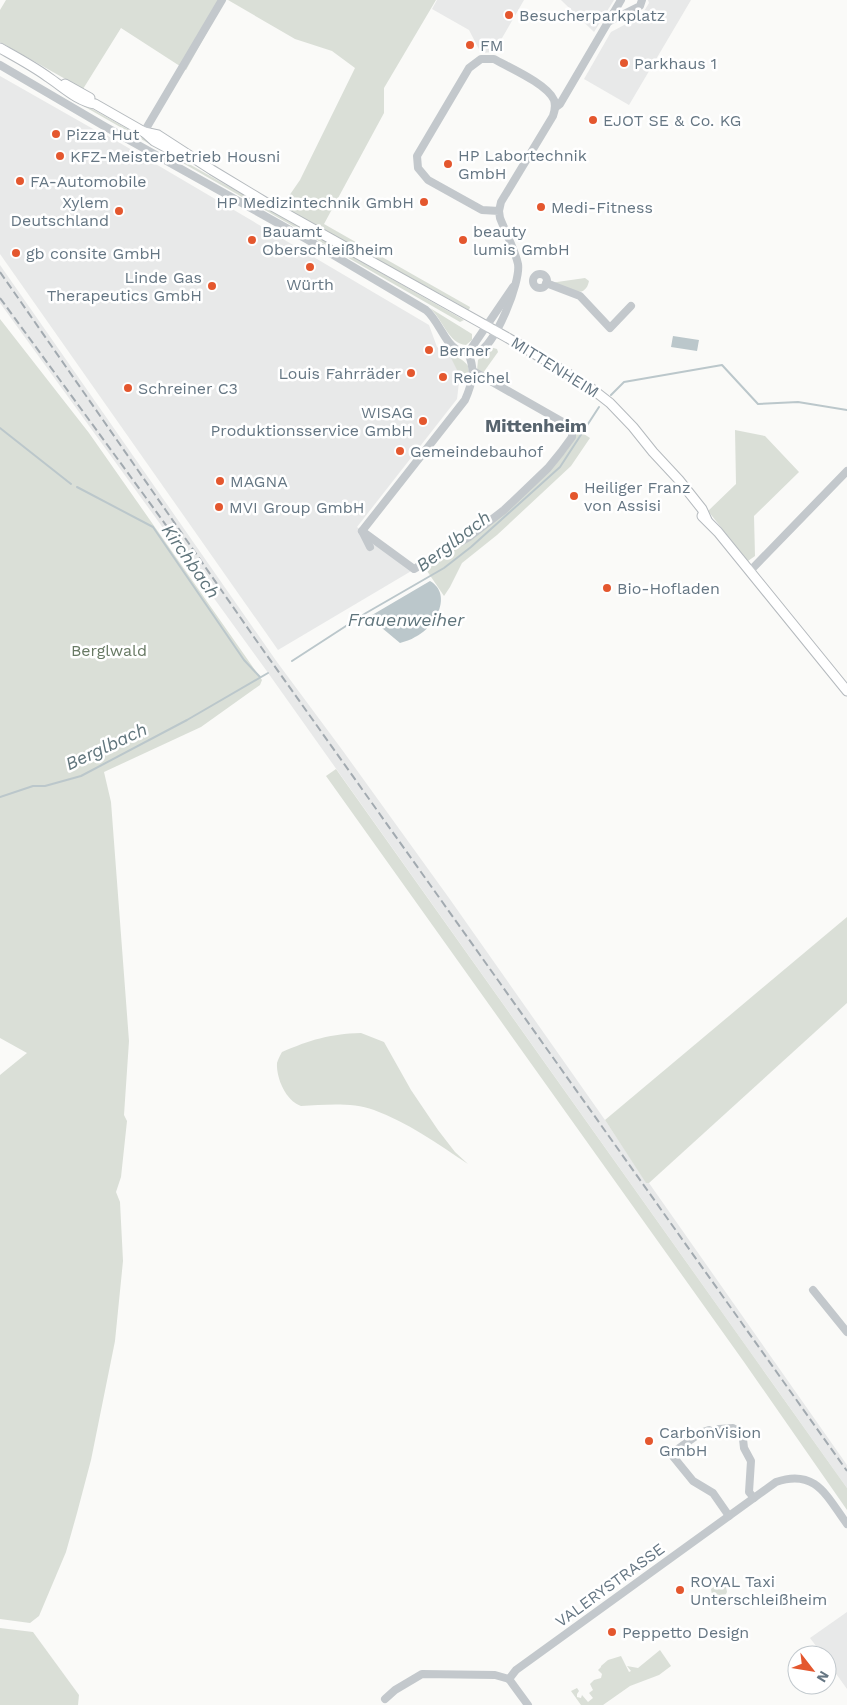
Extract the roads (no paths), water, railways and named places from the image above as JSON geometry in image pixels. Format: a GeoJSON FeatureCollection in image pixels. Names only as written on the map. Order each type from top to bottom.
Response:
{"type":"FeatureCollection","features":[{"type":"Feature","properties":{"kind":"main road","name":"MITTENHEIM"},"geometry":{"type":"LineString","coordinates":[[0,48],[48,76],[90,97],[95,104],[144,132],[158,135],[212,170],[593,389],[621,413],[653,452],[665,472],[750,571],[847,691]]}},
{"type":"Feature","properties":{"kind":"street"},"geometry":{"type":"LineString","coordinates":[[144,132],[222,0]]}},
{"type":"Feature","properties":{"kind":"street"},"geometry":{"type":"LineString","coordinates":[[0,65],[104,126],[308,240],[426,310],[435,319],[452,346],[468,353],[477,353],[495,331],[506,311],[516,282],[518,263],[500,218],[501,202],[621,0]]}},
{"type":"Feature","properties":{"kind":"street"},"geometry":{"type":"LineString","coordinates":[[610,21],[640,6],[642,0]]}},
{"type":"Feature","properties":{"kind":"street"},"geometry":{"type":"LineString","coordinates":[[499,211],[482,210],[428,180],[418,168],[417,156],[464,75],[475,62],[482,59],[494,59],[544,88],[553,98],[556,107]]}},
{"type":"Feature","properties":{"kind":"street"},"geometry":{"type":"LineString","coordinates":[[516,282],[534,283],[535,276],[540,274],[546,277],[546,283],[580,296],[610,328],[631,306]]}},
{"type":"Feature","properties":{"kind":"street"},"geometry":{"type":"LineString","coordinates":[[468,353],[516,282]]}},
{"type":"Feature","properties":{"kind":"street"},"geometry":{"type":"LineString","coordinates":[[362,531],[464,400],[470,389],[473,371],[468,353]]}},
{"type":"Feature","properties":{"kind":"street"},"geometry":{"type":"LineString","coordinates":[[362,531],[414,569],[468,537],[504,510],[548,468],[572,437],[572,431],[568,426],[473,371]]}},
{"type":"Feature","properties":{"kind":"street"},"geometry":{"type":"LineString","coordinates":[[750,571],[847,471]]}},
{"type":"Feature","properties":{"kind":"street"},"geometry":{"type":"LineString","coordinates":[[362,531],[370,546]]}},
{"type":"Feature","properties":{"kind":"street"},"geometry":{"type":"LineString","coordinates":[[813,1290],[847,1332]]}},
{"type":"Feature","properties":{"kind":"street"},"geometry":{"type":"LineString","coordinates":[[719,1429],[733,1428],[739,1432],[743,1439],[744,1448],[751,1461],[750,1492],[754,1498]]}},
{"type":"Feature","properties":{"kind":"street"},"geometry":{"type":"LineString","coordinates":[[709,1430],[700,1433],[671,1454],[693,1481],[713,1493],[729,1516]]}},
{"type":"Feature","properties":{"kind":"street","name":"VALERYSTRASSE"},"geometry":{"type":"LineString","coordinates":[[509,1679],[516,1670],[776,1482],[788,1478],[803,1479],[817,1484],[847,1524]]}},
{"type":"Feature","properties":{"kind":"street"},"geometry":{"type":"LineString","coordinates":[[384,1699],[422,1674],[495,1675],[509,1679],[528,1705]]}},
{"type":"Feature","properties":{"kind":"water"},"geometry":{"type":"Polygon","coordinates":[[[673,336],[699,340],[697,351],[671,347],[673,336]]]}},
{"type":"Feature","properties":{"kind":"water","name":"Frauenweiher"},"geometry":{"type":"Polygon","coordinates":[[[430,581],[437,587],[441,603],[439,611],[429,627],[422,633],[400,643],[382,628],[368,626],[367,618],[430,581]]]}},
{"type":"Feature","properties":{"kind":"waterway","name":"Berglbach"},"geometry":{"type":"LineString","coordinates":[[611,395],[624,382],[722,365],[758,404],[798,402],[847,410]]}},
{"type":"Feature","properties":{"kind":"waterway","name":"Berglbach"},"geometry":{"type":"LineString","coordinates":[[292,661],[366,613],[444,568],[471,547],[560,467],[599,407]]}},
{"type":"Feature","properties":{"kind":"waterway","name":"Kirchbach"},"geometry":{"type":"LineString","coordinates":[[0,428],[71,484]]}},
{"type":"Feature","properties":{"kind":"waterway","name":"Kirchbach"},"geometry":{"type":"LineString","coordinates":[[77,487],[153,527],[244,660],[260,677]]}},
{"type":"Feature","properties":{"kind":"waterway","name":"Berglbach"},"geometry":{"type":"LineString","coordinates":[[0,797],[33,786],[45,786],[81,776],[187,720],[268,673]]}},
{"type":"Feature","properties":{"kind":"railway"},"geometry":{"type":"LineString","coordinates":[[0,272],[256,640],[847,1471]]}},
{"type":"Feature","properties":{"kind":"railway"},"geometry":{"type":"LineString","coordinates":[[0,298],[190,558]]}},
{"type":"Feature","properties":{"kind":"place","name":"Besucherparkplatz"},"geometry":{"type":"Point","coordinates":[509,15]}},
{"type":"Feature","properties":{"kind":"place","name":"FM"},"geometry":{"type":"Point","coordinates":[470,45]}},
{"type":"Feature","properties":{"kind":"place","name":"Parkhaus 1"},"geometry":{"type":"Point","coordinates":[624,63]}},
{"type":"Feature","properties":{"kind":"place","name":"EJOT SE & Co. KG"},"geometry":{"type":"Point","coordinates":[593,120]}},
{"type":"Feature","properties":{"kind":"place","name":"Pizza Hut"},"geometry":{"type":"Point","coordinates":[56,134]}},
{"type":"Feature","properties":{"kind":"place","name":"KFZ-Meisterbetrieb Housni"},"geometry":{"type":"Point","coordinates":[60,156]}},
{"type":"Feature","properties":{"kind":"place","name":"HP Labortechnik GmbH"},"geometry":{"type":"Point","coordinates":[448,164]}},
{"type":"Feature","properties":{"kind":"place","name":"FA-Automobile"},"geometry":{"type":"Point","coordinates":[20,181]}},
{"type":"Feature","properties":{"kind":"place","name":"HP Medizintechnik GmbH"},"geometry":{"type":"Point","coordinates":[424,202]}},
{"type":"Feature","properties":{"kind":"place","name":"Medi-Fitness"},"geometry":{"type":"Point","coordinates":[541,207]}},
{"type":"Feature","properties":{"kind":"place","name":"Xylem Deutschland"},"geometry":{"type":"Point","coordinates":[119,211]}},
{"type":"Feature","properties":{"kind":"place","name":"Bauamt Oberschleißheim"},"geometry":{"type":"Point","coordinates":[252,240]}},
{"type":"Feature","properties":{"kind":"place","name":"beauty lumis GmbH"},"geometry":{"type":"Point","coordinates":[463,240]}},
{"type":"Feature","properties":{"kind":"place","name":"gb consite GmbH"},"geometry":{"type":"Point","coordinates":[16,253]}},
{"type":"Feature","properties":{"kind":"place","name":"Würth"},"geometry":{"type":"Point","coordinates":[310,267]}},
{"type":"Feature","properties":{"kind":"place","name":"Linde Gas Therapeutics GmbH"},"geometry":{"type":"Point","coordinates":[212,286]}},
{"type":"Feature","properties":{"kind":"place","name":"Berner"},"geometry":{"type":"Point","coordinates":[429,350]}},
{"type":"Feature","properties":{"kind":"place","name":"Louis Fahrräder"},"geometry":{"type":"Point","coordinates":[411,373]}},
{"type":"Feature","properties":{"kind":"place","name":"Reichel"},"geometry":{"type":"Point","coordinates":[443,377]}},
{"type":"Feature","properties":{"kind":"place","name":"Schreiner C3"},"geometry":{"type":"Point","coordinates":[128,388]}},
{"type":"Feature","properties":{"kind":"place","name":"WISAG Produktionsservice GmbH"},"geometry":{"type":"Point","coordinates":[423,421]}},
{"type":"Feature","properties":{"kind":"place","name":"Gemeindebauhof"},"geometry":{"type":"Point","coordinates":[400,451]}},
{"type":"Feature","properties":{"kind":"place","name":"MAGNA"},"geometry":{"type":"Point","coordinates":[220,481]}},
{"type":"Feature","properties":{"kind":"place","name":"Heiliger Franz von Assisi"},"geometry":{"type":"Point","coordinates":[574,496]}},
{"type":"Feature","properties":{"kind":"place","name":"MVI Group GmbH"},"geometry":{"type":"Point","coordinates":[219,507]}},
{"type":"Feature","properties":{"kind":"place","name":"Bio-Hofladen"},"geometry":{"type":"Point","coordinates":[607,588]}},
{"type":"Feature","properties":{"kind":"place","name":"CarbonVision GmbH"},"geometry":{"type":"Point","coordinates":[649,1441]}},
{"type":"Feature","properties":{"kind":"place","name":"ROYAL Taxi Unterschleißheim"},"geometry":{"type":"Point","coordinates":[680,1590]}},
{"type":"Feature","properties":{"kind":"place","name":"Peppetto Design"},"geometry":{"type":"Point","coordinates":[612,1632]}},
{"type":"Feature","properties":{"kind":"district","name":"Mittenheim"},"geometry":{"type":"Point","coordinates":[536,425]}},
{"type":"Feature","properties":{"kind":"park label","name":"Berglwald"},"geometry":{"type":"Point","coordinates":[109,650]}}]}
